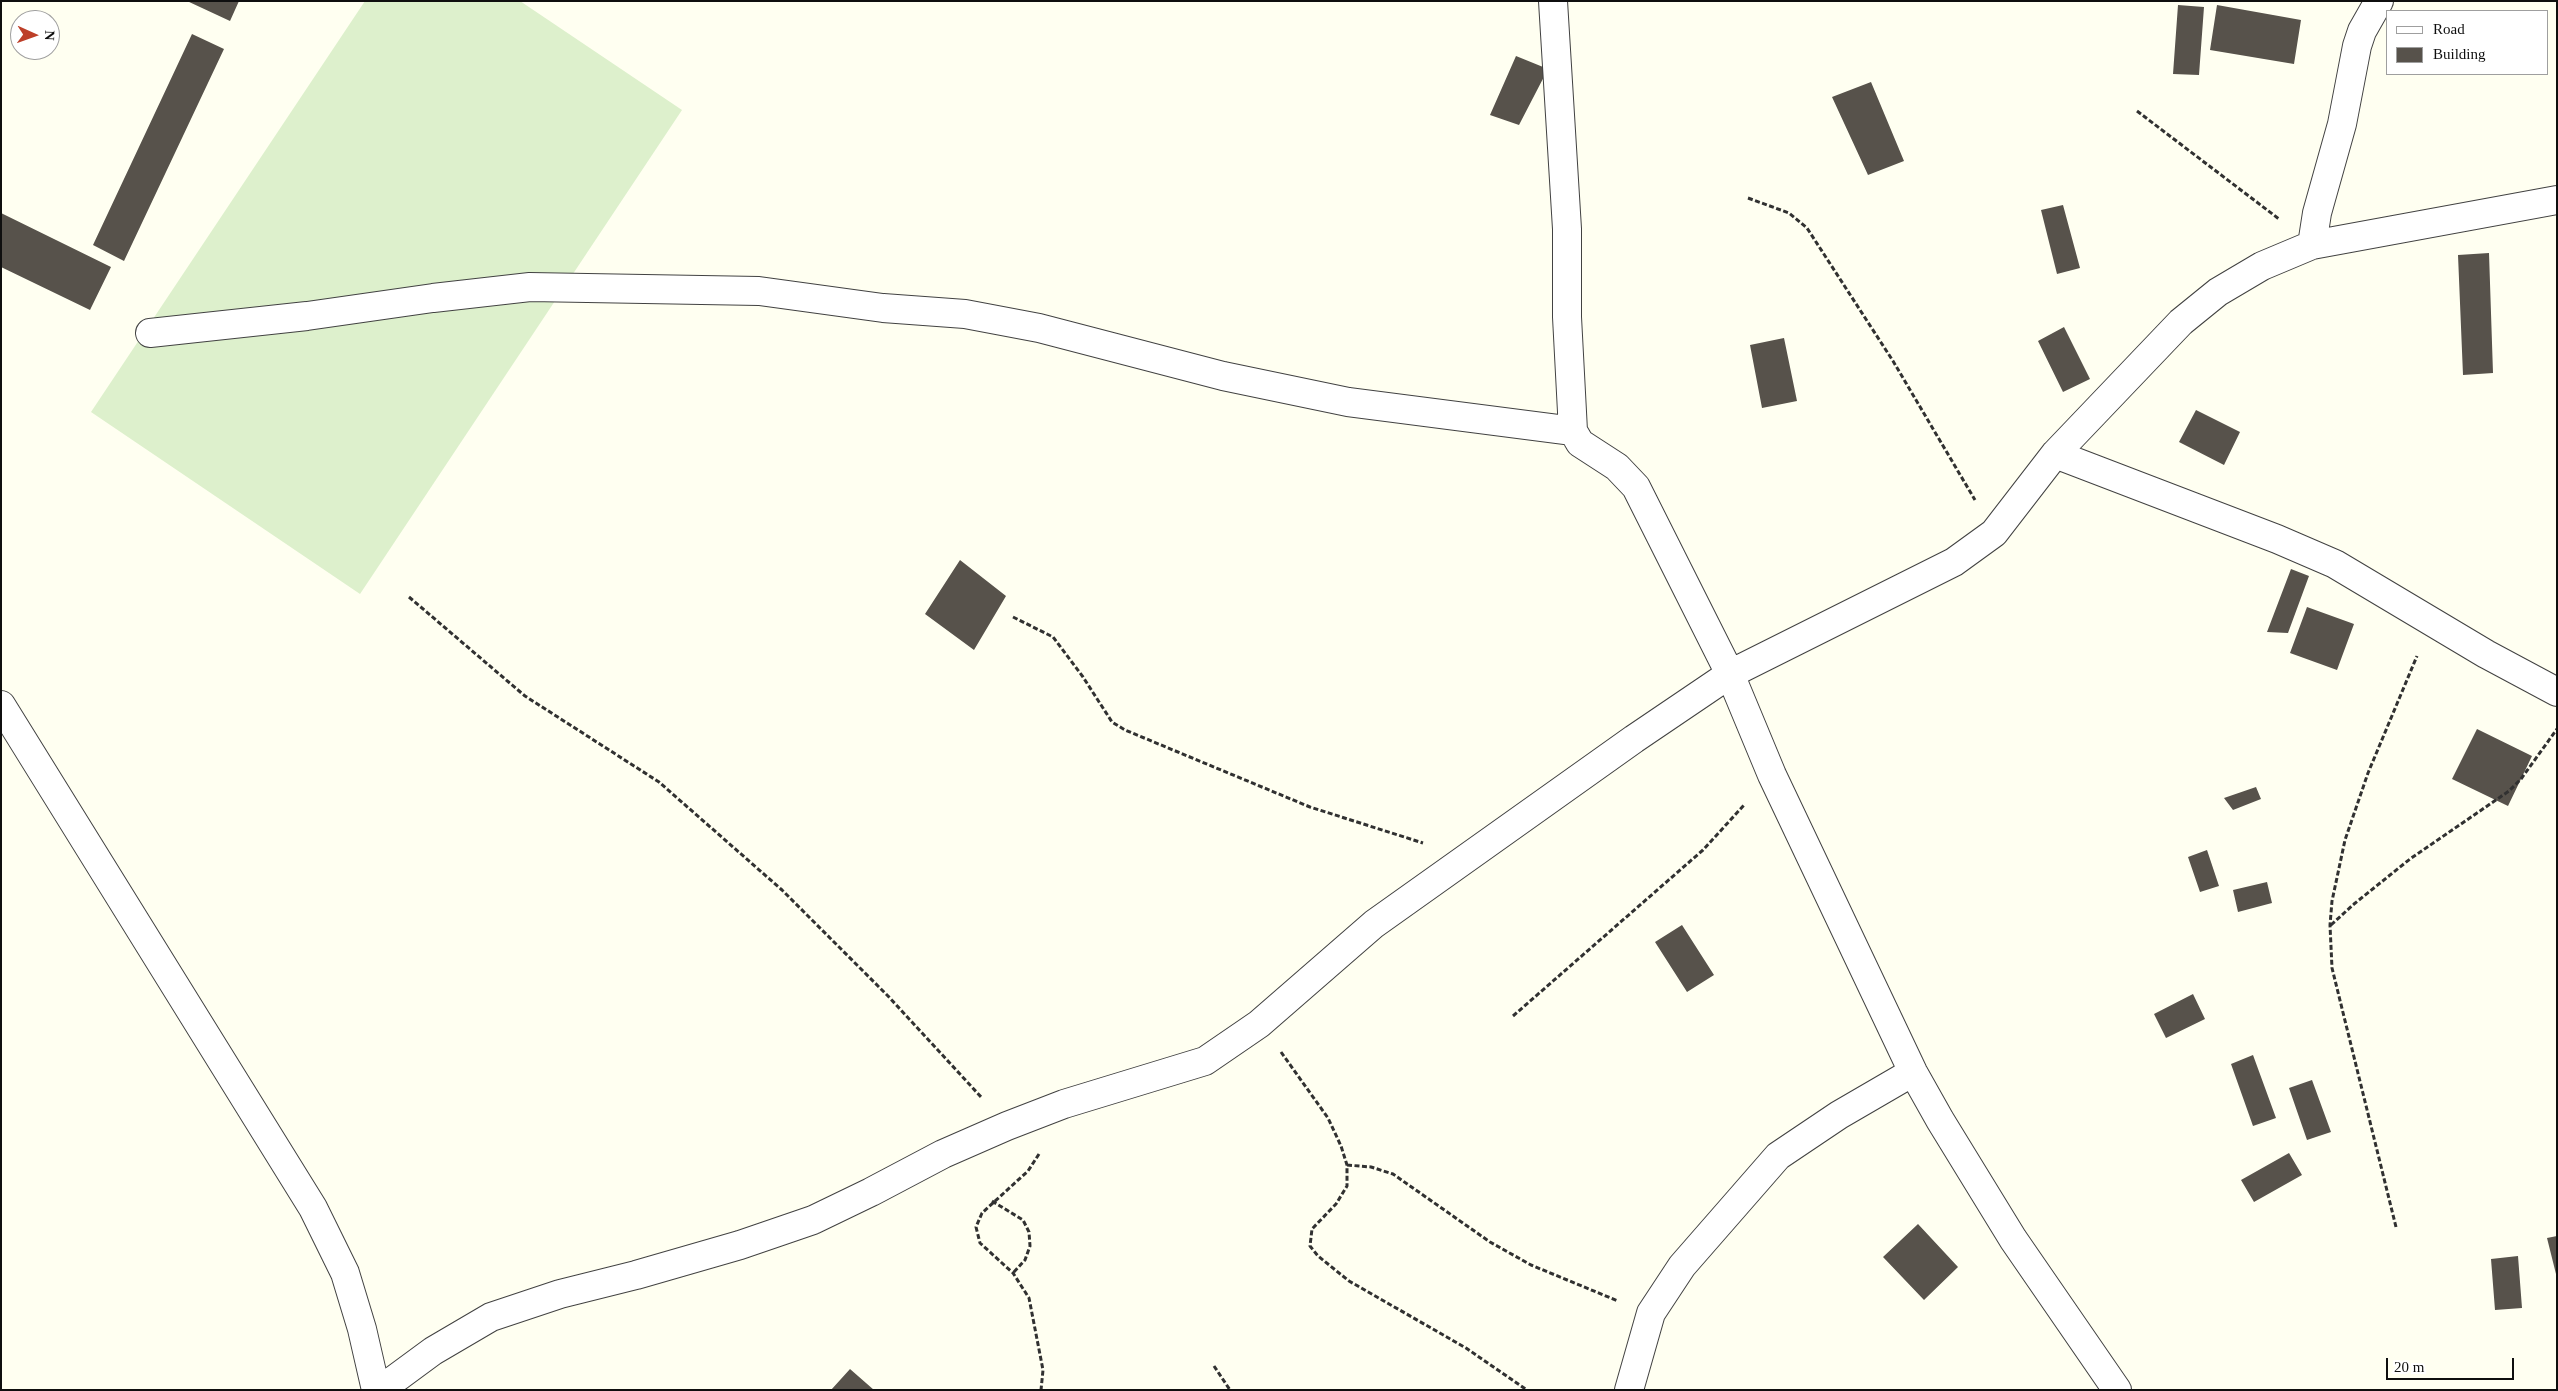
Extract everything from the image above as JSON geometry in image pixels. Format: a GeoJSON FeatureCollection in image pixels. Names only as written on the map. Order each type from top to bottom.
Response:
{"type":"FeatureCollection","features":[{"type":"Feature","properties":{"kind":"street"},"geometry":{"type":"LineString","coordinates":[[1553,1],[1567,229],[1567,317],[1573,431],[1580,444],[1617,468],[1636,487],[1730,674],[1772,775],[1913,1072],[2013,1239],[2117,1390]]}},
{"type":"Feature","properties":{"kind":"street"},"geometry":{"type":"LineString","coordinates":[[2312,245],[2317,213],[2342,124],[2357,46],[2362,31],[2379,1]]}},
{"type":"Feature","properties":{"kind":"street"},"geometry":{"type":"LineString","coordinates":[[380,1390],[433,1351],[491,1317],[560,1294],[636,1275],[730,1248],[813,1220],[943,1154],[1007,1126],[1064,1104],[1205,1061],[1259,1024],[1374,924],[1634,738],[1730,674],[1954,562],[1994,533],[2055,454],[2181,322],[2218,292],[2262,266],[2312,245],[2557,200]]}},
{"type":"Feature","properties":{"kind":"street"},"geometry":{"type":"LineString","coordinates":[[150,333],[307,316],[433,298],[530,287],[759,290],[882,308],[965,314],[1039,328],[1223,376],[1348,402],[1573,431]]}},
{"type":"Feature","properties":{"kind":"street"},"geometry":{"type":"LineString","coordinates":[[2055,454],[2278,539],[2335,564],[2486,654],[2557,692]]}},
{"type":"Feature","properties":{"kind":"street"},"geometry":{"type":"LineString","coordinates":[[1,705],[313,1208],[345,1274],[362,1330],[376,1390]]}},
{"type":"Feature","properties":{"kind":"street"},"geometry":{"type":"LineString","coordinates":[[1629,1390],[1651,1313],[1682,1266],[1778,1156],[1839,1115],[1913,1072]]}},
{"type":"Feature","properties":{"kind":"path"},"geometry":{"type":"LineString","coordinates":[[2137,111],[2312,245]]}},
{"type":"Feature","properties":{"kind":"path"},"geometry":{"type":"LineString","coordinates":[[1748,198],[1789,213],[1807,228],[1893,361],[1994,533]]}},
{"type":"Feature","properties":{"kind":"path"},"geometry":{"type":"LineString","coordinates":[[409,597],[525,696],[659,782],[782,890],[888,996],[1007,1126]]}},
{"type":"Feature","properties":{"kind":"path"},"geometry":{"type":"LineString","coordinates":[[1014,618],[1053,637],[1083,677],[1112,722],[1125,730],[1310,807],[1466,858]]}},
{"type":"Feature","properties":{"kind":"path"},"geometry":{"type":"LineString","coordinates":[[2396,1227],[2332,968],[2330,925],[2333,893],[2345,840],[2368,773],[2430,620]]}},
{"type":"Feature","properties":{"kind":"path"},"geometry":{"type":"LineString","coordinates":[[2330,925],[2410,859],[2508,791],[2521,779],[2557,729]]}},
{"type":"Feature","properties":{"kind":"path"},"geometry":{"type":"LineString","coordinates":[[1513,1016],[1703,850],[1772,775]]}},
{"type":"Feature","properties":{"kind":"path"},"geometry":{"type":"LineString","coordinates":[[1259,1024],[1328,1118],[1341,1146],[1347,1165],[1347,1186],[1336,1204],[1312,1229],[1310,1246],[1349,1281],[1466,1348],[1527,1390]]}},
{"type":"Feature","properties":{"kind":"path"},"geometry":{"type":"LineString","coordinates":[[1041,1390],[1043,1370],[1028,1298],[1013,1273],[980,1243],[976,1227],[982,1213],[992,1201],[1028,1171],[1050,1137],[1064,1104]]}},
{"type":"Feature","properties":{"kind":"path"},"geometry":{"type":"LineString","coordinates":[[1347,1165],[1371,1167],[1393,1174],[1418,1189],[1459,1222],[1531,1265],[1588,1290],[1651,1313]]}},
{"type":"Feature","properties":{"kind":"path"},"geometry":{"type":"LineString","coordinates":[[992,1201],[1023,1220],[1029,1232],[1030,1246],[1025,1260],[1013,1273]]}},
{"type":"Feature","properties":{"kind":"path"},"geometry":{"type":"LineString","coordinates":[[1214,1366],[1230,1390]]}},
{"type":"Feature","properties":{"kind":"green space"},"geometry":{"type":"Polygon","coordinates":[[[365,1],[520,1],[682,110],[360,594],[91,412],[365,1]]]}},
{"type":"Feature","properties":{"kind":"building"},"geometry":{"type":"Polygon","coordinates":[[[187,1],[239,1],[230,21],[187,1]]]}},
{"type":"Feature","properties":{"kind":"building"},"geometry":{"type":"Polygon","coordinates":[[[2178,5],[2204,7],[2199,75],[2173,74],[2178,5]]]}},
{"type":"Feature","properties":{"kind":"building"},"geometry":{"type":"Polygon","coordinates":[[[2217,5],[2301,20],[2294,64],[2210,50],[2217,5]]]}},
{"type":"Feature","properties":{"kind":"building"},"geometry":{"type":"Polygon","coordinates":[[[192,34],[224,49],[124,261],[93,245],[192,34]]]}},
{"type":"Feature","properties":{"kind":"building"},"geometry":{"type":"Polygon","coordinates":[[[1516,56],[1548,69],[1519,125],[1490,115],[1516,56]]]}},
{"type":"Feature","properties":{"kind":"building"},"geometry":{"type":"Polygon","coordinates":[[[1871,82],[1904,161],[1868,175],[1832,97],[1871,82]]]}},
{"type":"Feature","properties":{"kind":"building"},"geometry":{"type":"Polygon","coordinates":[[[2063,205],[2080,268],[2057,274],[2041,210],[2063,205]]]}},
{"type":"Feature","properties":{"kind":"building"},"geometry":{"type":"Polygon","coordinates":[[[1,213],[111,267],[90,310],[1,267],[1,213]]]}},
{"type":"Feature","properties":{"kind":"building"},"geometry":{"type":"Polygon","coordinates":[[[2489,253],[2493,373],[2463,375],[2458,255],[2489,253]]]}},
{"type":"Feature","properties":{"kind":"building"},"geometry":{"type":"Polygon","coordinates":[[[2064,327],[2090,379],[2063,392],[2038,341],[2064,327]]]}},
{"type":"Feature","properties":{"kind":"building"},"geometry":{"type":"Polygon","coordinates":[[[1784,338],[1797,401],[1762,408],[1750,345],[1784,338]]]}},
{"type":"Feature","properties":{"kind":"building"},"geometry":{"type":"Polygon","coordinates":[[[2196,410],[2240,432],[2224,465],[2179,442],[2196,410]]]}},
{"type":"Feature","properties":{"kind":"building"},"geometry":{"type":"Polygon","coordinates":[[[960,560],[1006,596],[974,650],[925,614],[960,560]]]}},
{"type":"Feature","properties":{"kind":"building"},"geometry":{"type":"Polygon","coordinates":[[[2291,569],[2309,576],[2288,633],[2267,632],[2291,569]]]}},
{"type":"Feature","properties":{"kind":"building"},"geometry":{"type":"Polygon","coordinates":[[[2307,607],[2354,624],[2337,670],[2290,653],[2307,607]]]}},
{"type":"Feature","properties":{"kind":"building"},"geometry":{"type":"Polygon","coordinates":[[[2477,729],[2532,756],[2508,806],[2452,779],[2477,729]]]}},
{"type":"Feature","properties":{"kind":"building"},"geometry":{"type":"Polygon","coordinates":[[[2256,787],[2261,799],[2233,810],[2224,798],[2256,787]]]}},
{"type":"Feature","properties":{"kind":"building"},"geometry":{"type":"Polygon","coordinates":[[[2207,850],[2219,886],[2200,892],[2188,857],[2207,850]]]}},
{"type":"Feature","properties":{"kind":"building"},"geometry":{"type":"Polygon","coordinates":[[[2267,882],[2272,903],[2238,912],[2233,890],[2267,882]]]}},
{"type":"Feature","properties":{"kind":"building"},"geometry":{"type":"Polygon","coordinates":[[[1682,925],[1714,975],[1687,992],[1655,942],[1682,925]]]}},
{"type":"Feature","properties":{"kind":"building"},"geometry":{"type":"Polygon","coordinates":[[[2193,994],[2205,1019],[2166,1038],[2154,1014],[2193,994]]]}},
{"type":"Feature","properties":{"kind":"building"},"geometry":{"type":"Polygon","coordinates":[[[2253,1055],[2276,1118],[2253,1126],[2231,1064],[2253,1055]]]}},
{"type":"Feature","properties":{"kind":"building"},"geometry":{"type":"Polygon","coordinates":[[[2312,1080],[2331,1132],[2307,1140],[2289,1088],[2312,1080]]]}},
{"type":"Feature","properties":{"kind":"building"},"geometry":{"type":"Polygon","coordinates":[[[2289,1153],[2302,1175],[2254,1202],[2241,1180],[2289,1153]]]}},
{"type":"Feature","properties":{"kind":"building"},"geometry":{"type":"Polygon","coordinates":[[[1918,1224],[1958,1267],[1924,1300],[1883,1257],[1918,1224]]]}},
{"type":"Feature","properties":{"kind":"building"},"geometry":{"type":"Polygon","coordinates":[[[2557,1236],[2557,1274],[2556,1274],[2547,1238],[2557,1236]]]}},
{"type":"Feature","properties":{"kind":"building"},"geometry":{"type":"Polygon","coordinates":[[[2518,1256],[2522,1308],[2495,1310],[2491,1259],[2518,1256]]]}},
{"type":"Feature","properties":{"kind":"building"},"geometry":{"type":"Polygon","coordinates":[[[850,1369],[874,1390],[831,1390],[850,1369]]]}}]}
